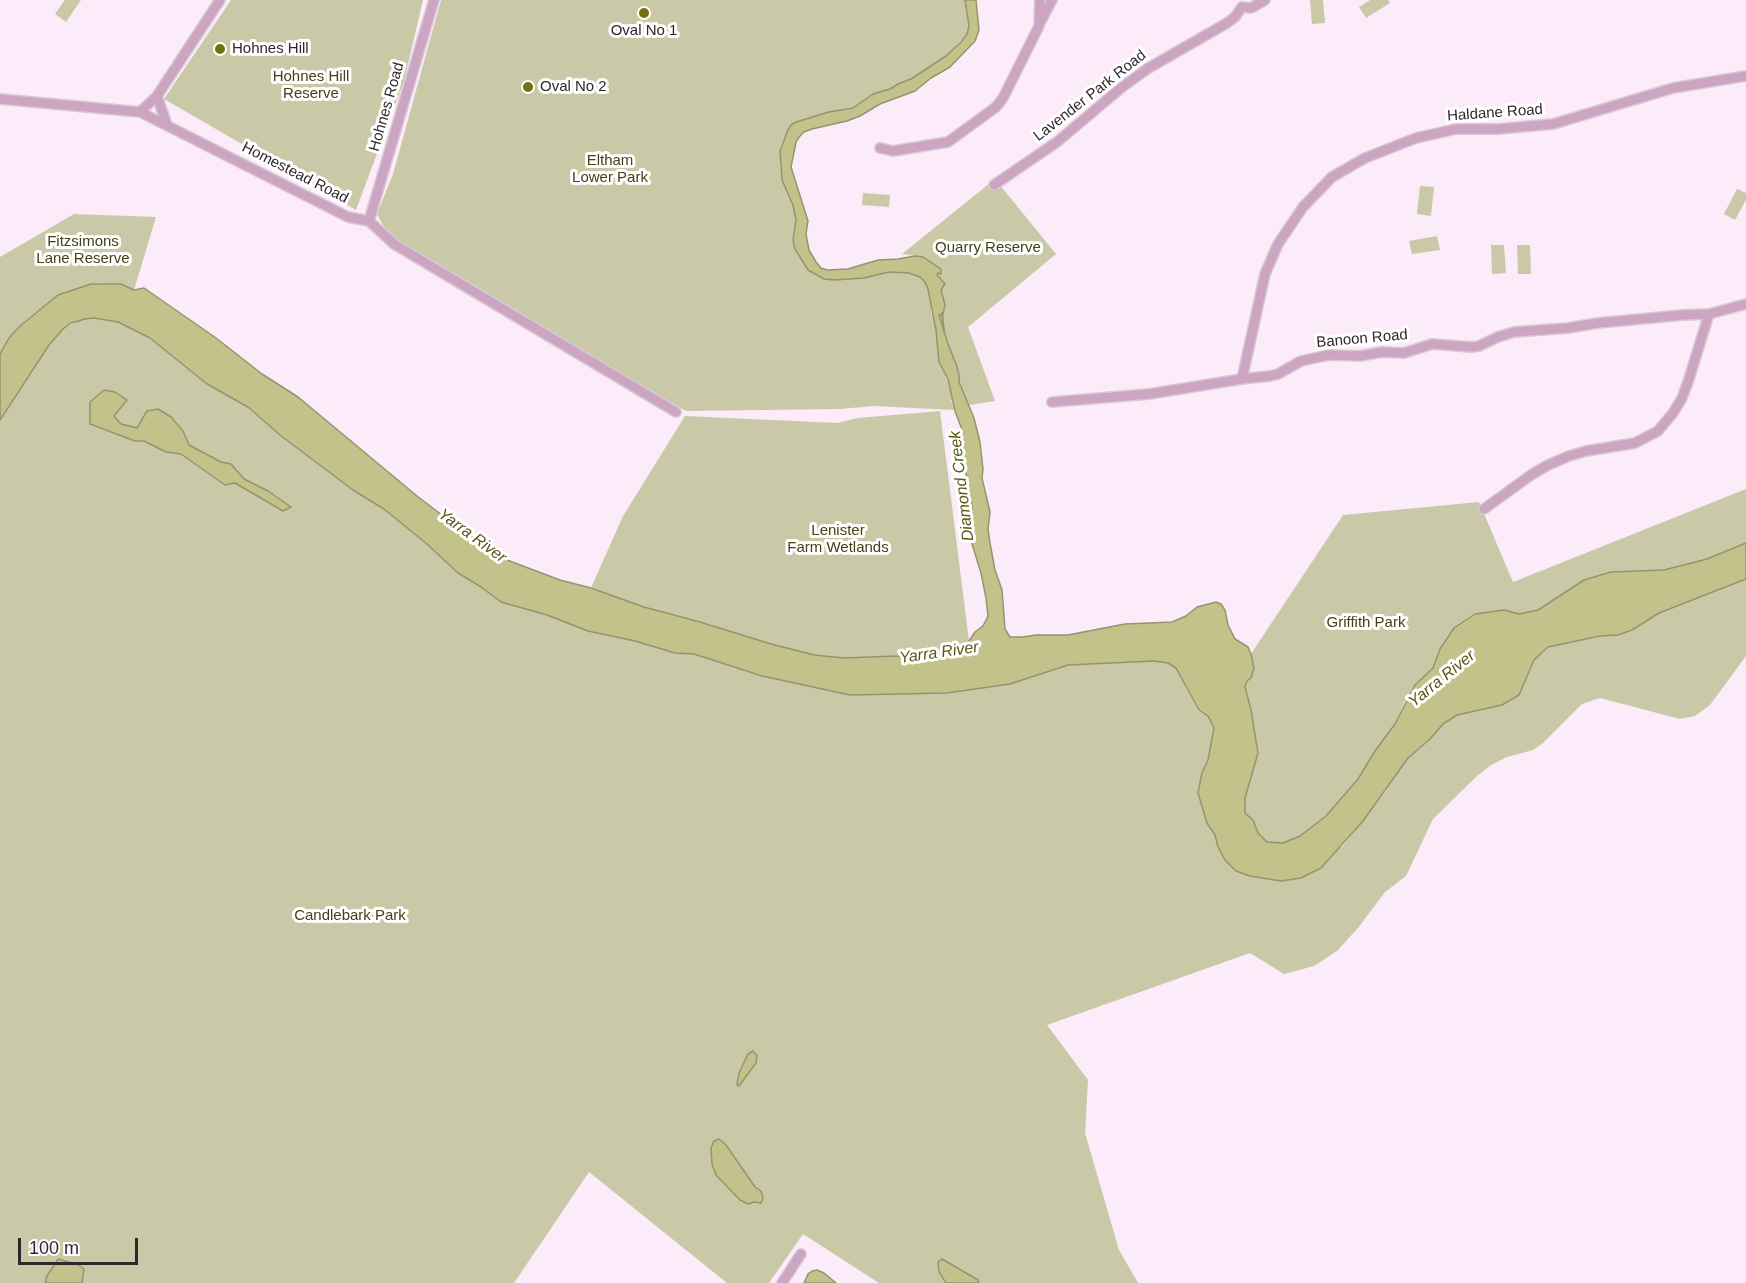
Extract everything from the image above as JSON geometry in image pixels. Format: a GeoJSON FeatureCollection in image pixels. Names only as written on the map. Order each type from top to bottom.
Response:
{"type":"FeatureCollection","features":[{"type":"Feature","properties":{"kind":"street"},"geometry":{"type":"LineString","coordinates":[[140,112],[157,96],[220,0]]}},
{"type":"Feature","properties":{"kind":"street","name":"Hohnes Road"},"geometry":{"type":"LineString","coordinates":[[369,221],[434,0]]}},
{"type":"Feature","properties":{"kind":"street"},"geometry":{"type":"LineString","coordinates":[[1039,26],[1041,0]]}},
{"type":"Feature","properties":{"kind":"street"},"geometry":{"type":"LineString","coordinates":[[880,148],[893,151],[948,142],[996,107],[1003,98],[1052,0]]}},
{"type":"Feature","properties":{"kind":"street","name":"Lavender Park Road"},"geometry":{"type":"LineString","coordinates":[[994,185],[1057,142],[1147,69],[1227,23],[1235,17],[1239,4],[1251,8],[1265,0]]}},
{"type":"Feature","properties":{"kind":"street","name":"Haldane Road"},"geometry":{"type":"LineString","coordinates":[[1242,379],[1265,274],[1278,244],[1303,207],[1332,177],[1365,158],[1416,138],[1456,129],[1498,129],[1553,124],[1673,88],[1746,76]]}},
{"type":"Feature","properties":{"kind":"street"},"geometry":{"type":"LineString","coordinates":[[157,96],[167,124]]}},
{"type":"Feature","properties":{"kind":"street","name":"Homestead Road"},"geometry":{"type":"LineString","coordinates":[[0,99],[140,112],[167,124],[348,217],[369,221],[394,244],[676,412]]}},
{"type":"Feature","properties":{"kind":"street","name":"Banoon Road"},"geometry":{"type":"LineString","coordinates":[[1052,402],[1149,394],[1278,374],[1301,361],[1329,355],[1360,356],[1383,352],[1404,353],[1432,344],[1471,347],[1514,332],[1709,314],[1746,304]]}},
{"type":"Feature","properties":{"kind":"street"},"geometry":{"type":"LineString","coordinates":[[1484,509],[1548,465],[1586,451],[1635,443],[1658,431],[1682,398],[1709,314]]}},
{"type":"Feature","properties":{"kind":"street"},"geometry":{"type":"LineString","coordinates":[[782,1283],[801,1254]]}},
{"type":"Feature","properties":{"kind":"green space"},"geometry":{"type":"Polygon","coordinates":[[[65,0],[81,0],[66,22],[55,14],[65,0]]]}},
{"type":"Feature","properties":{"kind":"green space","name":"Hohnes Hill Reserve"},"geometry":{"type":"Polygon","coordinates":[[[231,0],[423,0],[404,81],[356,210],[164,99],[231,0]]]}},
{"type":"Feature","properties":{"kind":"green space","name":"Eltham Lower Park"},"geometry":{"type":"Polygon","coordinates":[[[441,0],[965,0],[969,26],[967,34],[946,56],[911,79],[873,94],[853,108],[829,112],[791,125],[780,151],[780,166],[796,220],[793,240],[795,249],[815,275],[834,280],[889,272],[909,273],[920,277],[925,282],[931,297],[931,312],[937,331],[939,354],[953,395],[954,399],[951,400],[954,410],[874,406],[840,409],[686,411],[418,256],[387,233],[377,214],[393,174],[441,0]]]}},
{"type":"Feature","properties":{"kind":"green space"},"geometry":{"type":"Polygon","coordinates":[[[1310,0],[1323,0],[1325,23],[1312,24],[1310,0]]]}},
{"type":"Feature","properties":{"kind":"green space"},"geometry":{"type":"Polygon","coordinates":[[[1370,0],[1388,0],[1390,3],[1366,18],[1359,7],[1370,0]]]}},
{"type":"Feature","properties":{"kind":"green space","name":"Quarry Reserve"},"geometry":{"type":"Polygon","coordinates":[[[995,179],[1056,254],[968,327],[995,401],[969,405],[959,382],[956,364],[939,315],[943,296],[942,281],[923,257],[902,254],[995,179]]]}},
{"type":"Feature","properties":{"kind":"green space"},"geometry":{"type":"Polygon","coordinates":[[[1420,186],[1434,187],[1431,216],[1417,214],[1420,186]]]}},
{"type":"Feature","properties":{"kind":"green space"},"geometry":{"type":"Polygon","coordinates":[[[1737,189],[1746,193],[1746,200],[1735,220],[1724,214],[1737,189]]]}},
{"type":"Feature","properties":{"kind":"green space"},"geometry":{"type":"Polygon","coordinates":[[[863,193],[890,195],[889,207],[862,205],[863,193]]]}},
{"type":"Feature","properties":{"kind":"green space","name":"Fitzsimons Lane Reserve"},"geometry":{"type":"Polygon","coordinates":[[[74,214],[156,217],[134,290],[123,285],[96,283],[58,295],[14,333],[0,354],[0,257],[74,214]]]}},
{"type":"Feature","properties":{"kind":"green space"},"geometry":{"type":"Polygon","coordinates":[[[1437,236],[1440,250],[1412,254],[1409,241],[1437,236]]]}},
{"type":"Feature","properties":{"kind":"green space"},"geometry":{"type":"Polygon","coordinates":[[[1491,245],[1504,245],[1506,273],[1492,274],[1491,245]]]}},
{"type":"Feature","properties":{"kind":"green space"},"geometry":{"type":"Polygon","coordinates":[[[1517,245],[1530,245],[1531,274],[1518,274],[1517,245]]]}},
{"type":"Feature","properties":{"kind":"green space","name":"Candlebark Park"},"geometry":{"type":"Polygon","coordinates":[[[94,318],[118,322],[150,338],[207,384],[248,407],[280,435],[353,490],[384,509],[458,573],[501,601],[588,631],[635,641],[675,653],[694,654],[762,676],[850,695],[947,693],[1010,684],[1068,665],[1154,661],[1168,663],[1176,667],[1198,710],[1208,716],[1214,728],[1208,760],[1202,773],[1198,793],[1207,823],[1215,835],[1225,860],[1250,876],[1259,877],[1342,847],[1386,791],[1408,758],[1443,724],[1457,715],[1502,705],[1519,695],[1534,660],[1548,647],[1600,636],[1618,635],[1632,630],[1659,613],[1746,579],[1746,656],[1710,705],[1695,716],[1680,719],[1600,698],[1582,704],[1533,750],[1507,757],[1491,765],[1433,819],[1406,876],[1385,892],[1337,951],[1314,966],[1284,974],[1250,953],[1047,1025],[1088,1080],[1085,1133],[1119,1250],[1138,1283],[879,1283],[803,1234],[769,1283],[727,1283],[589,1172],[514,1283],[0,1283],[0,420],[49,345],[63,329],[79,320],[94,318]]]}},
{"type":"Feature","properties":{"kind":"green space","name":"Lenister Farm Wetlands"},"geometry":{"type":"Polygon","coordinates":[[[940,411],[969,641],[959,651],[936,659],[895,656],[844,658],[814,655],[644,607],[591,588],[623,516],[685,416],[837,423],[858,418],[940,411]]]}},
{"type":"Feature","properties":{"kind":"green space","name":"Griffith Park"},"geometry":{"type":"Polygon","coordinates":[[[1746,489],[1746,543],[1707,559],[1664,570],[1611,572],[1584,580],[1538,610],[1519,614],[1504,610],[1475,614],[1454,628],[1440,649],[1433,668],[1405,701],[1395,724],[1358,779],[1326,816],[1300,836],[1283,843],[1267,842],[1258,833],[1253,820],[1245,813],[1245,798],[1258,753],[1245,687],[1254,668],[1251,654],[1343,515],[1479,502],[1513,582],[1746,489]]]}},
{"type":"Feature","properties":{"kind":"water","name":"Yarra River"},"geometry":{"type":"Polygon","coordinates":[[[965,0],[976,0],[979,30],[975,41],[950,67],[915,91],[880,104],[847,121],[804,132],[796,142],[791,167],[808,221],[806,234],[809,250],[821,268],[827,270],[848,269],[878,260],[915,256],[923,257],[941,269],[941,274],[937,275],[945,284],[941,290],[945,305],[943,314],[939,315],[980,442],[982,478],[990,512],[988,529],[990,543],[995,570],[1002,590],[1005,629],[1010,637],[1068,635],[1125,624],[1172,622],[1186,616],[1197,607],[1216,602],[1221,604],[1235,639],[1248,647],[1254,668],[1245,687],[1258,753],[1245,798],[1245,813],[1253,820],[1258,833],[1267,842],[1283,843],[1300,836],[1326,816],[1358,779],[1395,724],[1415,685],[1433,668],[1440,649],[1454,628],[1475,614],[1504,610],[1519,614],[1538,610],[1584,580],[1611,572],[1664,570],[1707,559],[1746,543],[1746,579],[1659,613],[1632,630],[1618,635],[1600,636],[1548,647],[1534,660],[1519,695],[1502,705],[1457,715],[1443,724],[1408,758],[1363,821],[1321,868],[1301,878],[1281,881],[1250,876],[1236,871],[1225,860],[1218,847],[1215,835],[1207,823],[1198,793],[1202,773],[1208,760],[1214,728],[1208,716],[1199,710],[1176,668],[1168,663],[1154,661],[1068,665],[1010,684],[947,693],[850,695],[762,676],[694,654],[675,653],[635,641],[588,631],[547,615],[501,602],[458,573],[384,509],[353,490],[280,435],[248,407],[207,384],[150,338],[118,322],[94,318],[85,319],[71,323],[63,329],[49,345],[0,420],[0,354],[9,338],[20,326],[58,295],[91,284],[121,284],[134,290],[144,288],[216,338],[262,374],[298,397],[417,496],[460,529],[507,560],[644,607],[814,655],[844,658],[895,656],[936,659],[959,651],[983,626],[988,616],[981,573],[972,544],[972,507],[961,427],[948,379],[939,362],[936,330],[928,289],[920,277],[909,273],[889,272],[864,278],[834,280],[824,279],[808,270],[795,249],[793,240],[796,220],[793,205],[782,180],[780,151],[788,130],[796,122],[829,112],[853,108],[873,94],[911,79],[946,56],[967,34],[969,26],[965,0]]]}},
{"type":"Feature","properties":{"kind":"water"},"geometry":{"type":"Polygon","coordinates":[[[104,390],[115,392],[127,400],[114,416],[121,424],[137,428],[147,411],[158,409],[171,417],[183,431],[189,445],[221,462],[231,464],[244,479],[268,491],[291,507],[283,511],[235,483],[225,485],[181,454],[166,452],[144,441],[135,441],[90,424],[90,402],[104,390]]]}},
{"type":"Feature","properties":{"kind":"water"},"geometry":{"type":"Polygon","coordinates":[[[753,1051],[757,1056],[756,1063],[739,1086],[737,1085],[739,1073],[748,1054],[753,1051]]]}},
{"type":"Feature","properties":{"kind":"water"},"geometry":{"type":"Polygon","coordinates":[[[719,1139],[726,1145],[755,1187],[761,1191],[763,1198],[761,1203],[748,1204],[740,1200],[716,1175],[712,1164],[711,1148],[714,1141],[719,1139]]]}},
{"type":"Feature","properties":{"kind":"water"},"geometry":{"type":"Polygon","coordinates":[[[58,1259],[79,1265],[84,1269],[82,1283],[45,1283],[58,1259]]]}},
{"type":"Feature","properties":{"kind":"water"},"geometry":{"type":"Polygon","coordinates":[[[942,1259],[978,1280],[979,1283],[946,1283],[939,1272],[938,1262],[942,1259]]]}},
{"type":"Feature","properties":{"kind":"water"},"geometry":{"type":"Polygon","coordinates":[[[817,1270],[836,1283],[804,1283],[808,1274],[817,1270]]]}},
{"type":"Feature","properties":{"kind":"waterway","name":"Diamond Creek"},"geometry":{"type":"LineString","coordinates":[[942,313],[944,331]]}},
{"type":"Feature","properties":{"kind":"place","name":"Oval No 1"},"geometry":{"type":"Point","coordinates":[644,13]}},
{"type":"Feature","properties":{"kind":"place","name":"Hohnes Hill"},"geometry":{"type":"Point","coordinates":[220,49]}},
{"type":"Feature","properties":{"kind":"place","name":"Oval No 2"},"geometry":{"type":"Point","coordinates":[528,87]}}]}
